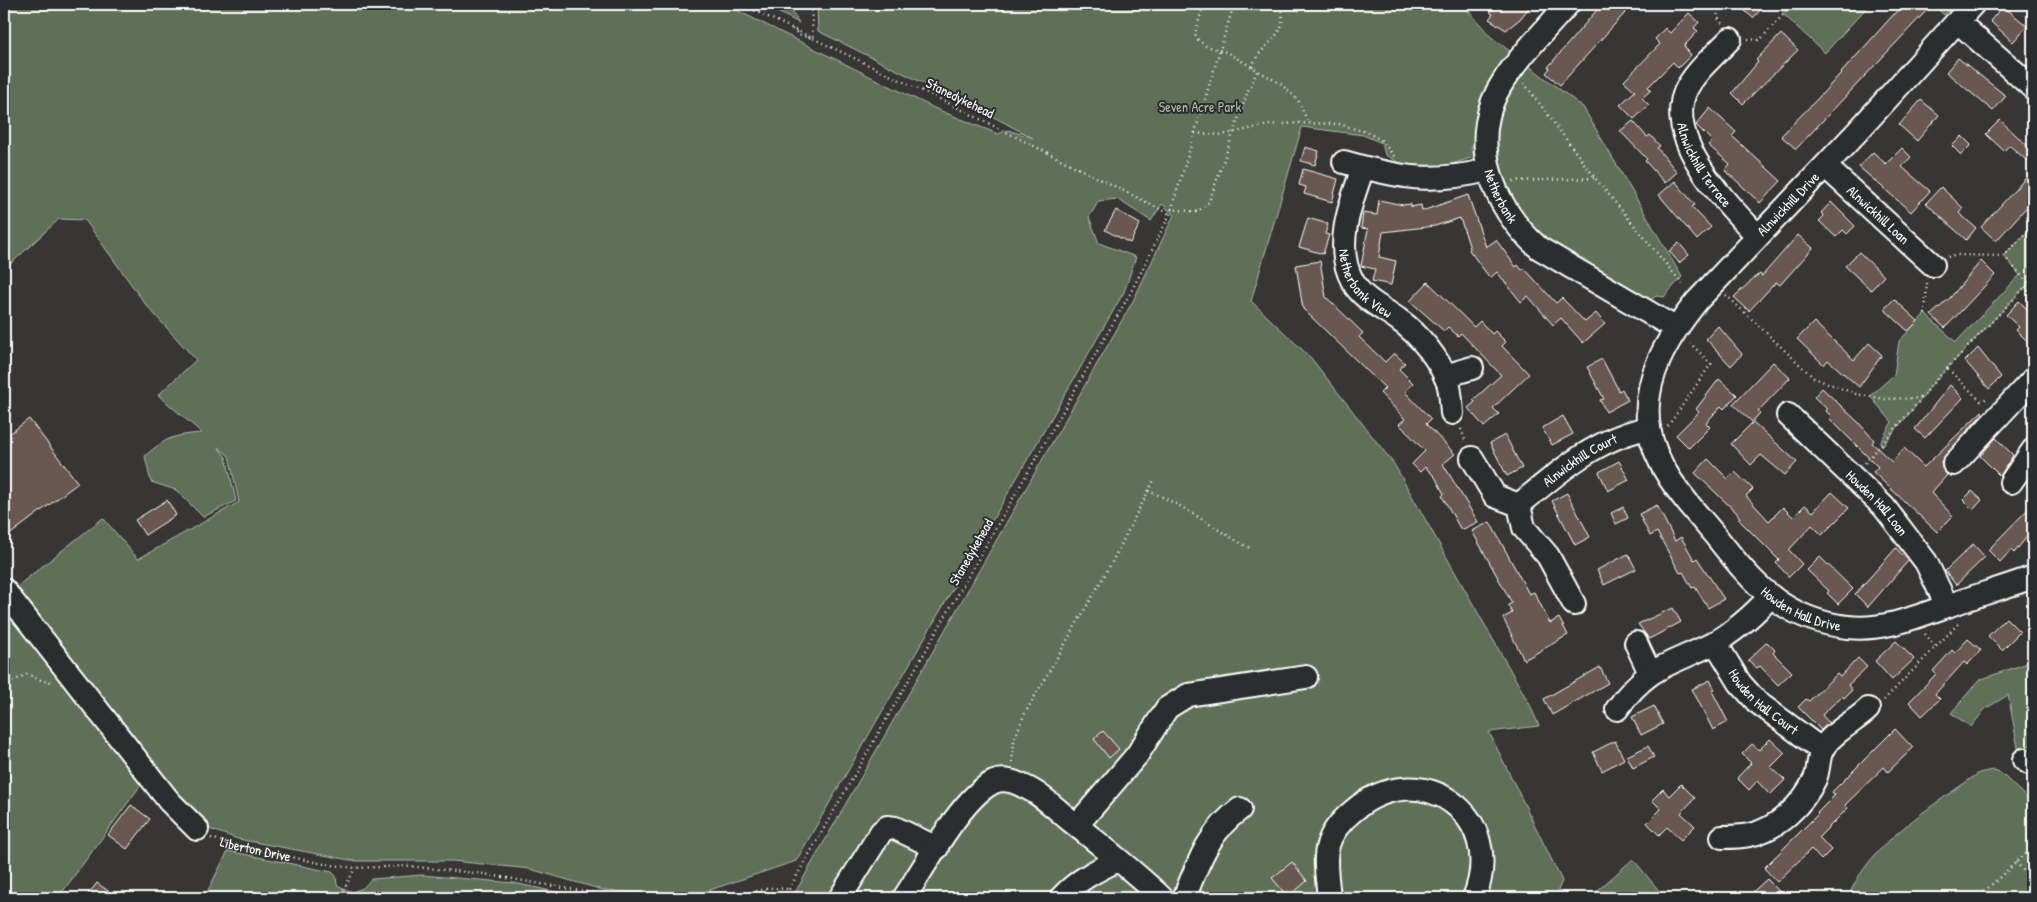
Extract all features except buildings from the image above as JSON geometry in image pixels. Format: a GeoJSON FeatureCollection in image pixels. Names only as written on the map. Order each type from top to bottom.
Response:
{"type":"FeatureCollection","features":[{"type":"Feature","properties":{"kind":"street","name":"Netherbank"},"geometry":{"type":"LineString","coordinates":[[1568,4],[1512,69],[1494,100],[1488,118],[1485,145],[1490,176],[1498,198],[1526,237],[1539,248],[1675,328]]}},
{"type":"Feature","properties":{"kind":"street","name":"Alnwickhill Drive"},"geometry":{"type":"LineString","coordinates":[[1651,437],[1648,404],[1652,380],[1659,359],[1675,328],[1713,283],[1825,166],[1973,4]]}},
{"type":"Feature","properties":{"kind":"street"},"geometry":{"type":"LineString","coordinates":[[1958,22],[2033,88]]}},
{"type":"Feature","properties":{"kind":"street","name":"Alnwickhill Terrace"},"geometry":{"type":"LineString","coordinates":[[1730,39],[1691,81],[1681,106],[1680,120],[1682,132],[1718,194],[1758,236]]}},
{"type":"Feature","properties":{"kind":"street","name":"Netherbank View"},"geometry":{"type":"LineString","coordinates":[[1452,413],[1449,384],[1432,354],[1410,329],[1363,295],[1349,273],[1345,251],[1346,228],[1354,165],[1402,178],[1431,180],[1490,176]]}},
{"type":"Feature","properties":{"kind":"street","name":"Alnwickhill Loan"},"geometry":{"type":"LineString","coordinates":[[1825,166],[1933,265]]}},
{"type":"Feature","properties":{"kind":"street"},"geometry":{"type":"LineString","coordinates":[[1445,376],[1472,368]]}},
{"type":"Feature","properties":{"kind":"street"},"geometry":{"type":"LineString","coordinates":[[1954,464],[2033,379]]}},
{"type":"Feature","properties":{"kind":"street","name":"Howden Hall Loan"},"geometry":{"type":"LineString","coordinates":[[1788,414],[1884,507],[1926,562],[1954,614]]}},
{"type":"Feature","properties":{"kind":"street","name":"Alnwickhill Court"},"geometry":{"type":"LineString","coordinates":[[1519,505],[1566,466],[1626,434],[1651,437]]}},
{"type":"Feature","properties":{"kind":"street","name":"Howden Hall Drive"},"geometry":{"type":"LineString","coordinates":[[1651,437],[1669,478],[1748,574],[1771,596],[1811,619],[1849,627],[1869,627],[1954,614],[2033,577]]}},
{"type":"Feature","properties":{"kind":"street"},"geometry":{"type":"LineString","coordinates":[[2012,482],[2033,450]]}},
{"type":"Feature","properties":{"kind":"street"},"geometry":{"type":"LineString","coordinates":[[1472,458],[1495,496],[1519,505],[1524,528],[1548,556],[1574,604]]}},
{"type":"Feature","properties":{"kind":"street"},"geometry":{"type":"LineString","coordinates":[[4,590],[169,801],[197,829]]}},
{"type":"Feature","properties":{"kind":"street"},"geometry":{"type":"LineString","coordinates":[[1617,709],[1631,690],[1650,673],[1715,642],[1749,617],[1771,596]]}},
{"type":"Feature","properties":{"kind":"street","name":"Howden Hall Court"},"geometry":{"type":"LineString","coordinates":[[1715,642],[1740,683],[1757,702],[1822,750]]}},
{"type":"Feature","properties":{"kind":"street"},"geometry":{"type":"LineString","coordinates":[[1636,643],[1650,673]]}},
{"type":"Feature","properties":{"kind":"street"},"geometry":{"type":"LineString","coordinates":[[1077,825],[1137,755],[1153,734],[1162,715],[1173,702],[1188,695],[1306,677]]}},
{"type":"Feature","properties":{"kind":"street"},"geometry":{"type":"LineString","coordinates":[[1722,838],[1750,835],[1786,816],[1808,791],[1815,779],[1822,750],[1838,732],[1855,722],[1868,709]]}},
{"type":"Feature","properties":{"kind":"street"},"geometry":{"type":"LineString","coordinates":[[904,898],[967,805],[986,787],[1003,780],[1023,786],[1077,825],[1162,898]]}},
{"type":"Feature","properties":{"kind":"street"},"geometry":{"type":"LineString","coordinates":[[1329,898],[1328,846],[1338,826],[1368,799],[1380,794],[1402,790],[1442,795],[1458,805],[1465,814],[1477,834],[1483,858],[1475,898]]}},
{"type":"Feature","properties":{"kind":"street"},"geometry":{"type":"LineString","coordinates":[[1184,898],[1200,856],[1210,839],[1224,822],[1240,809]]}},
{"type":"Feature","properties":{"kind":"street"},"geometry":{"type":"LineString","coordinates":[[840,898],[881,832],[887,827],[902,830],[937,848]]}},
{"type":"Feature","properties":{"kind":"street"},"geometry":{"type":"LineString","coordinates":[[1061,898],[1071,888],[1092,873],[1118,860]]}},
{"type":"Feature","properties":{"kind":"path","name":"Stanedykehead"},"geometry":{"type":"LineString","coordinates":[[740,4],[944,101],[1170,214]]}},
{"type":"Feature","properties":{"kind":"path"},"geometry":{"type":"LineString","coordinates":[[796,4],[800,11]]}},
{"type":"Feature","properties":{"kind":"path"},"geometry":{"type":"LineString","coordinates":[[811,4],[813,38]]}},
{"type":"Feature","properties":{"kind":"path","name":"Stanedykehead"},"geometry":{"type":"LineString","coordinates":[[784,898],[1131,292],[1170,214],[1234,4]]}},
{"type":"Feature","properties":{"kind":"path"},"geometry":{"type":"LineString","coordinates":[[1252,67],[1256,56],[1278,36],[1283,19],[1280,4]]}},
{"type":"Feature","properties":{"kind":"path"},"geometry":{"type":"LineString","coordinates":[[1730,39],[1760,40],[1793,4]]}},
{"type":"Feature","properties":{"kind":"path"},"geometry":{"type":"LineString","coordinates":[[1203,6],[1195,34],[1197,39],[1206,46],[1220,50],[1258,70],[1290,92],[1303,110],[1308,123]]}},
{"type":"Feature","properties":{"kind":"path"},"geometry":{"type":"LineString","coordinates":[[1512,69],[1595,178],[1697,301]]}},
{"type":"Feature","properties":{"kind":"path"},"geometry":{"type":"LineString","coordinates":[[1171,209],[1196,212],[1209,202],[1249,88],[1258,70]]}},
{"type":"Feature","properties":{"kind":"path"},"geometry":{"type":"LineString","coordinates":[[1195,133],[1221,135],[1234,134],[1268,125],[1339,124],[1374,136],[1382,141],[1402,166],[1402,178]]}},
{"type":"Feature","properties":{"kind":"path"},"geometry":{"type":"LineString","coordinates":[[1490,176],[1595,178]]}},
{"type":"Feature","properties":{"kind":"path"},"geometry":{"type":"LineString","coordinates":[[2004,256],[2033,226]]}},
{"type":"Feature","properties":{"kind":"path"},"geometry":{"type":"LineString","coordinates":[[1925,314],[1926,286],[1933,265],[1954,254],[2004,256],[2028,284]]}},
{"type":"Feature","properties":{"kind":"path"},"geometry":{"type":"LineString","coordinates":[[1852,477],[1882,446],[1923,398],[1932,384],[2033,279]]}},
{"type":"Feature","properties":{"kind":"path"},"geometry":{"type":"LineString","coordinates":[[1713,283],[1814,378],[1856,394],[1885,399],[1923,398]]}},
{"type":"Feature","properties":{"kind":"path"},"geometry":{"type":"LineString","coordinates":[[2026,287],[2033,296]]}},
{"type":"Feature","properties":{"kind":"path"},"geometry":{"type":"LineString","coordinates":[[1651,437],[1711,364],[1675,328]]}},
{"type":"Feature","properties":{"kind":"path"},"geometry":{"type":"LineString","coordinates":[[1947,368],[1982,402],[1990,398]]}},
{"type":"Feature","properties":{"kind":"path"},"geometry":{"type":"LineString","coordinates":[[1452,413],[1459,420],[1472,458]]}},
{"type":"Feature","properties":{"kind":"path"},"geometry":{"type":"LineString","coordinates":[[1023,786],[1014,769],[1011,755],[1020,723],[1126,537],[1154,480]]}},
{"type":"Feature","properties":{"kind":"path"},"geometry":{"type":"LineString","coordinates":[[1148,491],[1180,505],[1252,549]]}},
{"type":"Feature","properties":{"kind":"path"},"geometry":{"type":"LineString","coordinates":[[1868,709],[1876,708],[1954,614]]}},
{"type":"Feature","properties":{"kind":"path"},"geometry":{"type":"LineString","coordinates":[[4,686],[27,674],[43,681],[61,682]]}},
{"type":"Feature","properties":{"kind":"path","name":"Liberton Drive"},"geometry":{"type":"LineString","coordinates":[[197,829],[213,838],[230,844],[324,864],[355,868],[408,866],[484,874],[622,898]]}},
{"type":"Feature","properties":{"kind":"path"},"geometry":{"type":"LineString","coordinates":[[1977,898],[2033,847]]}},
{"type":"Feature","properties":{"kind":"path"},"geometry":{"type":"LineString","coordinates":[[2016,862],[2033,882]]}},
{"type":"Feature","properties":{"kind":"path"},"geometry":{"type":"LineString","coordinates":[[337,898],[345,888],[355,868]]}},
{"type":"Feature","properties":{"kind":"path"},"geometry":{"type":"LineString","coordinates":[[727,898],[770,888],[789,890]]}},
{"type":"Feature","properties":{"kind":"green space","name":"Seven Acre Park"},"geometry":{"type":"Polygon","coordinates":[[[4,4],[724,4],[934,108],[998,134],[1008,130],[1033,138],[943,90],[927,85],[818,31],[817,4],[1463,4],[1490,36],[1583,107],[1682,277],[1664,297],[1656,296],[1648,303],[1625,291],[1618,281],[1543,242],[1502,188],[1495,141],[1471,147],[1474,157],[1442,167],[1400,167],[1395,160],[1385,155],[1382,143],[1363,135],[1302,127],[1251,301],[1311,358],[1394,464],[1530,705],[1539,726],[1489,732],[1562,881],[1555,898],[792,898],[1133,301],[1174,215],[1162,204],[1151,221],[1117,199],[1099,201],[1089,217],[1099,243],[1136,257],[1124,292],[796,861],[692,896],[666,896],[603,890],[530,869],[453,861],[355,861],[238,839],[212,830],[186,812],[10,592],[103,518],[138,559],[239,502],[229,456],[218,447],[226,457],[236,501],[203,517],[176,490],[151,482],[145,456],[171,438],[202,433],[158,395],[196,360],[146,305],[85,220],[59,219],[4,270],[4,4]]]}},
{"type":"Feature","properties":{"kind":"green space"},"geometry":{"type":"Polygon","coordinates":[[[762,4],[788,4],[799,23],[762,4]]]}},
{"type":"Feature","properties":{"kind":"green space"},"geometry":{"type":"Polygon","coordinates":[[[1788,4],[1870,4],[1825,53],[1782,13],[1788,4]]]}},
{"type":"Feature","properties":{"kind":"green space"},"geometry":{"type":"Polygon","coordinates":[[[1932,4],[1954,4],[1944,15],[1932,4]]]}},
{"type":"Feature","properties":{"kind":"green space"},"geometry":{"type":"Polygon","coordinates":[[[2033,226],[2033,297],[2025,287],[1932,384],[1882,446],[1880,443],[1892,422],[1870,396],[1894,375],[1899,341],[1925,314],[1956,342],[2020,275],[2004,256],[2033,226]]]}},
{"type":"Feature","properties":{"kind":"green space"},"geometry":{"type":"Polygon","coordinates":[[[4,599],[146,778],[58,898],[4,898],[4,599]]]}},
{"type":"Feature","properties":{"kind":"green space"},"geometry":{"type":"Polygon","coordinates":[[[2033,661],[2033,745],[2018,748],[2008,695],[1985,709],[1971,727],[1951,713],[1979,680],[2033,661]]]}},
{"type":"Feature","properties":{"kind":"green space"},"geometry":{"type":"Polygon","coordinates":[[[1992,770],[2002,774],[2033,804],[2033,898],[1848,898],[1858,878],[1871,860],[1904,827],[1979,773],[1992,770]]]}},
{"type":"Feature","properties":{"kind":"green space"},"geometry":{"type":"Polygon","coordinates":[[[228,851],[332,872],[336,876],[337,885],[352,892],[363,888],[371,879],[422,875],[514,883],[584,898],[204,898],[228,851]]]}},
{"type":"Feature","properties":{"kind":"green space"},"geometry":{"type":"Polygon","coordinates":[[[1633,859],[1665,898],[1589,898],[1633,859]]]}}]}
